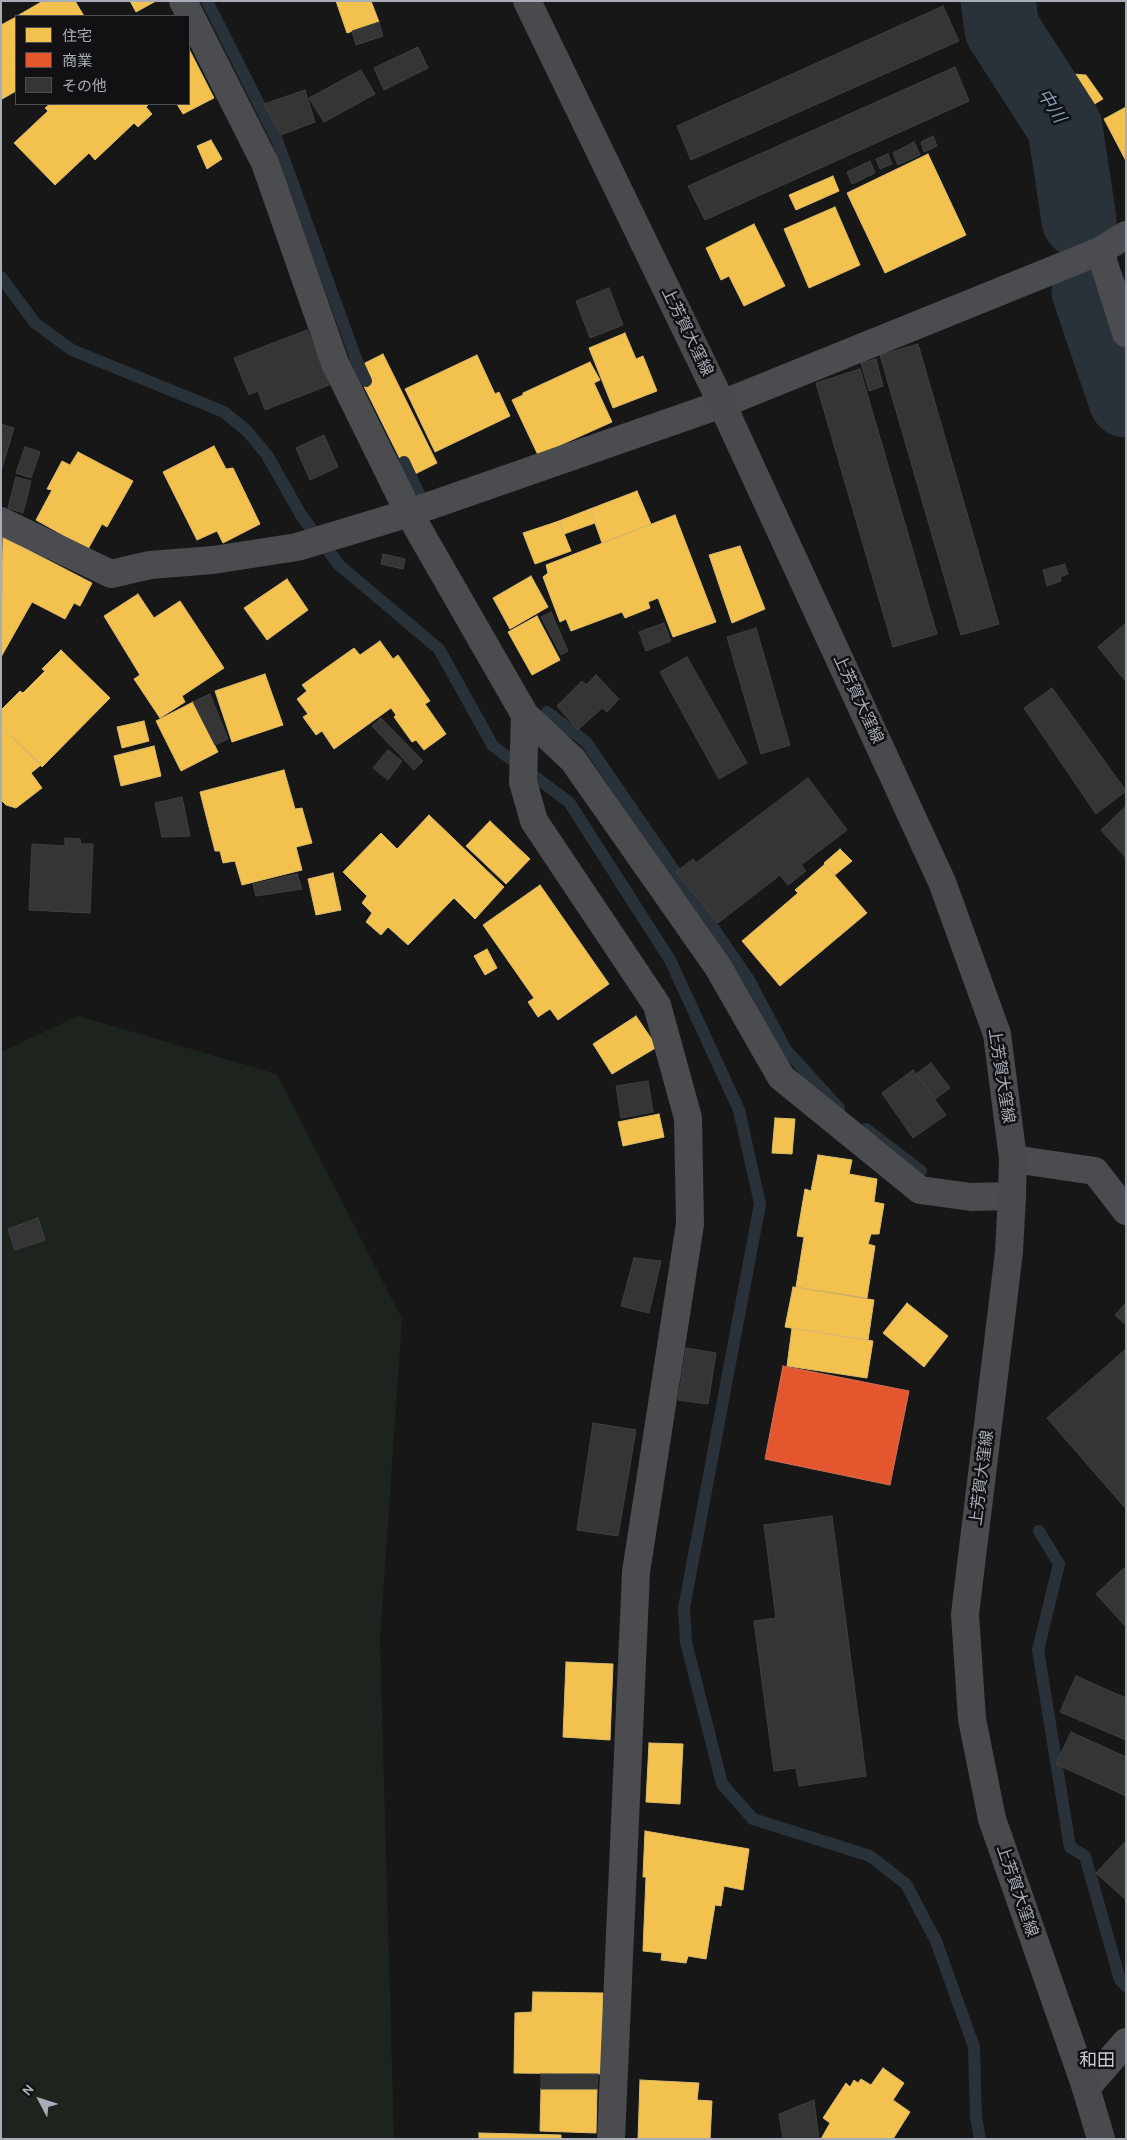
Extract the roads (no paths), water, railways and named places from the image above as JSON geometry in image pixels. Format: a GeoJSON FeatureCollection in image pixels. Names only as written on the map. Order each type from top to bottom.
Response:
{"type":"FeatureCollection","features":[{"type":"Feature","properties":{"kind":"main road","name":"上芳賀大窪線"},"geometry":{"type":"LineString","coordinates":[[527,1],[722,404],[942,882],[997,1034],[1013,1158],[1012,1196],[1009,1252],[965,1614],[972,1719],[992,1819],[1086,2088],[1101,2139]]}},
{"type":"Feature","properties":{"kind":"street"},"geometry":{"type":"LineString","coordinates":[[183,1],[265,163],[335,363],[409,513],[526,723],[573,760],[718,967],[781,1077],[920,1190],[971,1198],[1012,1196]]}},
{"type":"Feature","properties":{"kind":"street"},"geometry":{"type":"LineString","coordinates":[[1,521],[111,574],[150,565],[213,560],[297,547],[409,513],[722,404],[1100,252],[1126,235]]}},
{"type":"Feature","properties":{"kind":"street"},"geometry":{"type":"LineString","coordinates":[[1100,252],[1126,333]]}},
{"type":"Feature","properties":{"kind":"street"},"geometry":{"type":"LineString","coordinates":[[526,723],[523,782],[534,821],[657,1005],[688,1118],[690,1224],[636,1572],[611,2139]]}},
{"type":"Feature","properties":{"kind":"street"},"geometry":{"type":"LineString","coordinates":[[1013,1158],[1095,1171],[1126,1211]]}},
{"type":"Feature","properties":{"kind":"street"},"geometry":{"type":"LineString","coordinates":[[1086,2088],[1126,2042]]}},
{"type":"Feature","properties":{"kind":"waterway"},"geometry":{"type":"LineString","coordinates":[[207,1],[277,140],[356,359],[366,381]]}},
{"type":"Feature","properties":{"kind":"waterway","name":"中川"},"geometry":{"type":"LineString","coordinates":[[998,1],[1002,29],[1065,127],[1079,220]]}},
{"type":"Feature","properties":{"kind":"waterway"},"geometry":{"type":"LineString","coordinates":[[1,277],[35,323],[72,350],[224,412],[247,431],[267,455],[301,515],[339,565],[439,649],[493,746],[569,802],[670,960],[739,1110],[760,1204],[684,1608],[686,1642],[722,1784],[753,1819],[870,1856],[906,1884],[936,1941],[974,2047],[976,2117],[980,2139]]}},
{"type":"Feature","properties":{"kind":"waterway","name":"中川"},"geometry":{"type":"LineString","coordinates":[[1089,291],[1126,400]]}},
{"type":"Feature","properties":{"kind":"waterway"},"geometry":{"type":"LineString","coordinates":[[404,462],[419,494]]}},
{"type":"Feature","properties":{"kind":"waterway"},"geometry":{"type":"LineString","coordinates":[[547,712],[586,742],[749,980],[786,1050],[839,1108]]}},
{"type":"Feature","properties":{"kind":"waterway"},"geometry":{"type":"LineString","coordinates":[[866,1129],[921,1171]]}},
{"type":"Feature","properties":{"kind":"waterway"},"geometry":{"type":"LineString","coordinates":[[1039,1531],[1059,1564],[1038,1650],[1070,1847],[1085,1856],[1120,1980],[1126,1986]]}},
{"type":"Feature","properties":{"kind":"district","name":"和田"},"geometry":{"type":"Point","coordinates":[1097,2061]}}]}
